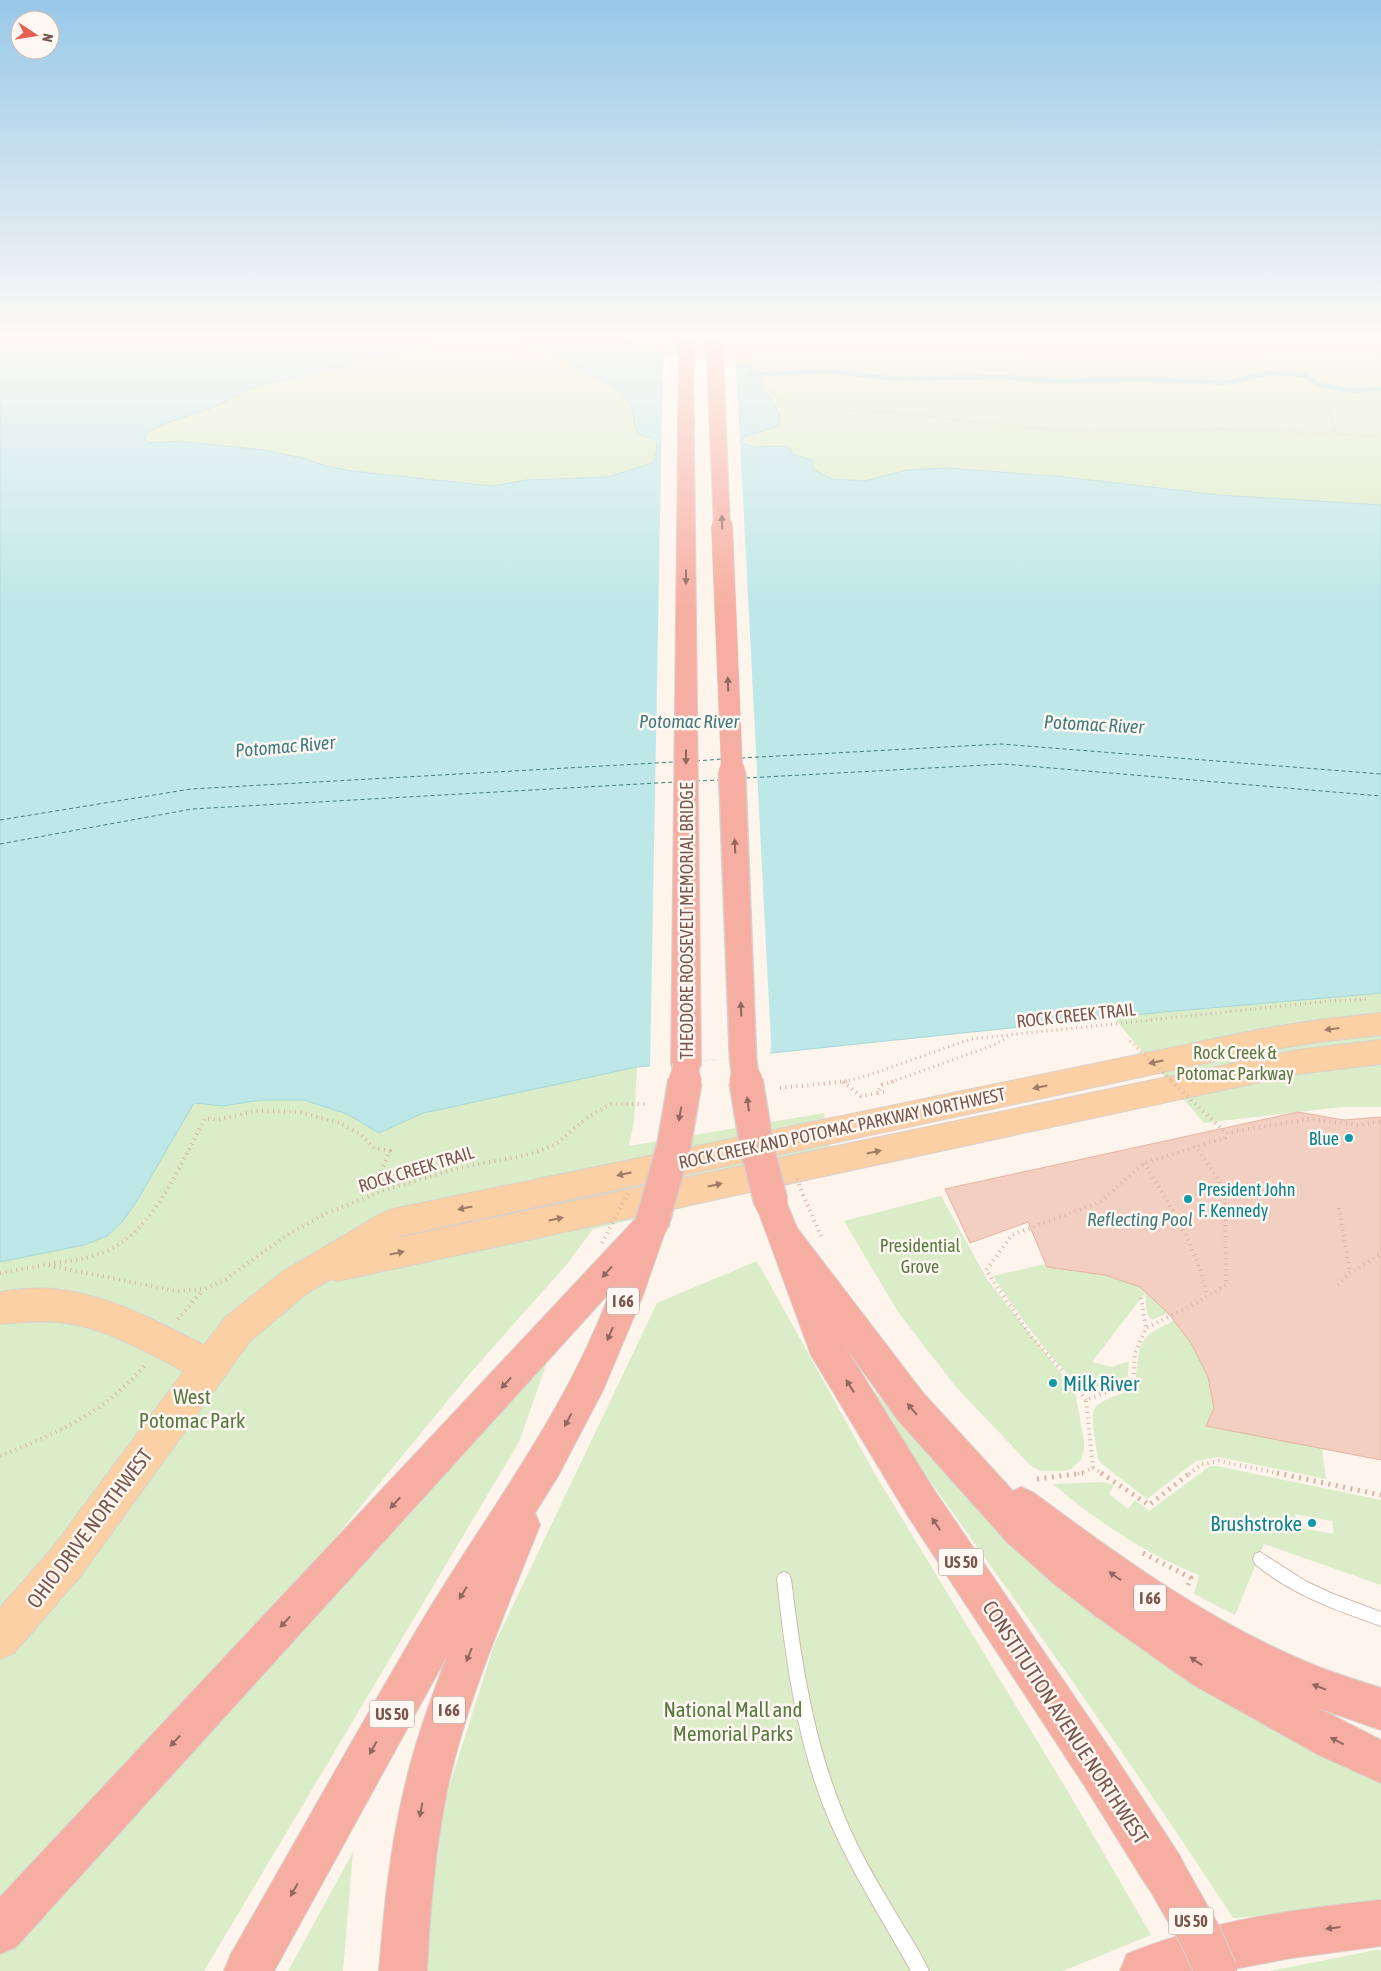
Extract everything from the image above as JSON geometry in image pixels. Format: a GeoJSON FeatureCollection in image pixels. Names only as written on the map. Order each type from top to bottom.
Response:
{"type":"FeatureCollection","features":[{"type":"Feature","properties":{"kind":"highway","name":"THEODORE ROOSEVELT MEMORIAL BRIDGE"},"geometry":{"type":"LineString","coordinates":[[545,1463],[591,1378],[626,1294],[652,1223],[671,1158],[681,1107],[686,1065],[685,425]]}},
{"type":"Feature","properties":{"kind":"highway","name":"I 66"},"geometry":{"type":"LineString","coordinates":[[718,425],[743,1058],[749,1118],[758,1158],[771,1202],[785,1238],[879,1368],[944,1446],[1071,1545],[1169,1610],[1253,1658],[1297,1678],[1381,1709]]}},
{"type":"Feature","properties":{"kind":"highway"},"geometry":{"type":"LineString","coordinates":[[0,1931],[652,1223]]}},
{"type":"Feature","properties":{"kind":"highway","name":"CONSTITUTION AVENUE NORTHWEST"},"geometry":{"type":"LineString","coordinates":[[785,1238],[823,1343],[922,1503],[1099,1770],[1164,1872],[1200,1937],[1216,1971]]}},
{"type":"Feature","properties":{"kind":"highway"},"geometry":{"type":"LineString","coordinates":[[944,1446],[1021,1528],[1066,1569],[1111,1603],[1207,1669],[1332,1739],[1381,1762]]}},
{"type":"Feature","properties":{"kind":"highway","name":"I 66"},"geometry":{"type":"LineString","coordinates":[[403,1971],[406,1913],[412,1863],[421,1807],[433,1759],[466,1662],[545,1463]]}},
{"type":"Feature","properties":{"kind":"highway","name":"US 50"},"geometry":{"type":"LineString","coordinates":[[248,1971],[437,1635],[545,1463]]}},
{"type":"Feature","properties":{"kind":"highway"},"geometry":{"type":"LineString","coordinates":[[1144,1971],[1220,1948],[1274,1936],[1381,1923]]}},
{"type":"Feature","properties":{"kind":"main road","name":"ROCK CREEK AND POTOMAC PARKWAY NORTHWEST"},"geometry":{"type":"LineString","coordinates":[[209,1365],[238,1329],[294,1283],[393,1223],[1257,1041],[1348,1027],[1377,1012]]}},
{"type":"Feature","properties":{"kind":"main road","name":"ROCK CREEK AND POTOMAC PARKWAY NORTHWEST"},"geometry":{"type":"LineString","coordinates":[[316,1271],[1288,1064],[1381,1052]]}},
{"type":"Feature","properties":{"kind":"main road"},"geometry":{"type":"LineString","coordinates":[[0,1308],[44,1304],[69,1307],[143,1334],[209,1365]]}},
{"type":"Feature","properties":{"kind":"main road","name":"OHIO DRIVE NORTHWEST"},"geometry":{"type":"LineString","coordinates":[[0,1639],[43,1592],[92,1529],[209,1365]]}},
{"type":"Feature","properties":{"kind":"lane"},"geometry":{"type":"LineString","coordinates":[[1260,1559],[1272,1570],[1302,1588],[1323,1598],[1381,1619]]}},
{"type":"Feature","properties":{"kind":"lane"},"geometry":{"type":"LineString","coordinates":[[784,1579],[793,1655],[813,1755],[850,1848],[920,1971]]}},
{"type":"Feature","properties":{"kind":"path"},"geometry":{"type":"LineString","coordinates":[[1008,425],[1096,432],[1220,429],[1381,436]]}},
{"type":"Feature","properties":{"kind":"path"},"geometry":{"type":"LineString","coordinates":[[1332,425],[1336,433]]}},
{"type":"Feature","properties":{"kind":"path","name":"ROCK CREEK TRAIL"},"geometry":{"type":"LineString","coordinates":[[780,1088],[843,1082],[869,1075],[971,1039],[1330,1001],[1377,1012]]}},
{"type":"Feature","properties":{"kind":"path"},"geometry":{"type":"LineString","coordinates":[[877,1093],[882,1085],[994,1045],[1011,1036]]}},
{"type":"Feature","properties":{"kind":"path"},"geometry":{"type":"LineString","coordinates":[[1124,1043],[1130,1041],[1226,1133]]}},
{"type":"Feature","properties":{"kind":"path"},"geometry":{"type":"LineString","coordinates":[[843,1082],[861,1096],[893,1091]]}},
{"type":"Feature","properties":{"kind":"path","name":"ROCK CREEK TRAIL"},"geometry":{"type":"LineString","coordinates":[[0,1273],[46,1265],[176,1291],[204,1289],[226,1279],[287,1235],[327,1213],[385,1190],[459,1168],[532,1154],[555,1145],[588,1117],[611,1104],[645,1104]]}},
{"type":"Feature","properties":{"kind":"path"},"geometry":{"type":"LineString","coordinates":[[46,1265],[102,1253],[116,1246],[138,1230],[152,1212],[205,1118],[217,1120],[256,1111],[299,1112],[340,1123],[360,1134],[374,1148],[390,1152],[379,1176],[385,1190]]}},
{"type":"Feature","properties":{"kind":"path"},"geometry":{"type":"LineString","coordinates":[[1226,1133],[1310,1119],[1359,1125],[1381,1122]]}},
{"type":"Feature","properties":{"kind":"path"},"geometry":{"type":"LineString","coordinates":[[1093,1468],[1086,1400],[1078,1386],[1037,1344],[1010,1308],[986,1270],[1012,1236],[1100,1202],[1144,1163],[1225,1138],[1226,1133]]}},
{"type":"Feature","properties":{"kind":"path"},"geometry":{"type":"LineString","coordinates":[[1146,1328],[1226,1285],[1225,1204],[1218,1180],[1195,1146]]}},
{"type":"Feature","properties":{"kind":"path"},"geometry":{"type":"LineString","coordinates":[[1144,1163],[1196,1253],[1206,1284],[1207,1296]]}},
{"type":"Feature","properties":{"kind":"path"},"geometry":{"type":"LineString","coordinates":[[803,1195],[826,1247]]}},
{"type":"Feature","properties":{"kind":"path"},"geometry":{"type":"LineString","coordinates":[[1339,1208],[1350,1273]]}},
{"type":"Feature","properties":{"kind":"path"},"geometry":{"type":"LineString","coordinates":[[1338,1284],[1350,1273],[1381,1254]]}},
{"type":"Feature","properties":{"kind":"path","name":"ROCK CREEK TRAIL"},"geometry":{"type":"LineString","coordinates":[[183,1312],[204,1289]]}},
{"type":"Feature","properties":{"kind":"path"},"geometry":{"type":"LineString","coordinates":[[1086,1400],[1133,1382],[1135,1353],[1146,1328],[1141,1298]]}},
{"type":"Feature","properties":{"kind":"path"},"geometry":{"type":"LineString","coordinates":[[0,1456],[92,1414],[112,1401],[138,1373]]}},
{"type":"Feature","properties":{"kind":"path"},"geometry":{"type":"LineString","coordinates":[[1093,1468],[1148,1505],[1202,1464],[1219,1461],[1381,1495]]}},
{"type":"Feature","properties":{"kind":"path"},"geometry":{"type":"LineString","coordinates":[[1032,1480],[1081,1474],[1093,1468]]}},
{"type":"Feature","properties":{"kind":"green space"},"geometry":{"type":"Polygon","coordinates":[[[162,425],[637,425],[639,433],[654,441],[656,452],[653,463],[608,477],[527,480],[492,486],[352,471],[326,466],[303,458],[262,450],[179,441],[149,443],[145,440],[146,433],[162,425]]]}},
{"type":"Feature","properties":{"kind":"green space"},"geometry":{"type":"Polygon","coordinates":[[[761,425],[1381,425],[1381,505],[1219,495],[1065,477],[948,468],[907,470],[865,481],[832,479],[814,470],[811,460],[792,454],[786,446],[754,447],[739,443],[745,436],[762,429],[761,425]]]}},
{"type":"Feature","properties":{"kind":"green space","name":"Rock Creek & Potomac Parkway"},"geometry":{"type":"Polygon","coordinates":[[[1381,993],[1381,1107],[1342,1107],[1204,1123],[1113,1017],[1283,1000],[1381,993]]]}},
{"type":"Feature","properties":{"kind":"green space","name":"West Potomac Park"},"geometry":{"type":"Polygon","coordinates":[[[637,1067],[634,1122],[629,1146],[824,1113],[833,1173],[593,1229],[567,1264],[472,1371],[310,1568],[0,1899],[0,1262],[84,1245],[135,1204],[194,1103],[223,1106],[261,1100],[304,1100],[347,1114],[379,1133],[423,1113],[637,1067]]]}},
{"type":"Feature","properties":{"kind":"green space","name":"Presidential Grove"},"geometry":{"type":"Polygon","coordinates":[[[941,1196],[987,1279],[1075,1391],[1084,1451],[1081,1460],[1071,1469],[1041,1471],[1031,1466],[956,1387],[898,1312],[844,1221],[941,1196]]]}},
{"type":"Feature","properties":{"kind":"green space"},"geometry":{"type":"Polygon","coordinates":[[[1183,1237],[1197,1301],[1152,1320],[1147,1313],[1145,1293],[1092,1362],[1112,1367],[1129,1361],[1128,1377],[1114,1384],[1102,1387],[1087,1387],[1076,1381],[1050,1355],[993,1276],[1045,1264],[1048,1268],[1183,1237]]]}},
{"type":"Feature","properties":{"kind":"green space","name":"National Mall and Memorial Parks"},"geometry":{"type":"Polygon","coordinates":[[[757,1261],[875,1474],[1070,1795],[1151,1935],[1063,1971],[425,1971],[432,1841],[494,1645],[657,1303],[757,1261]]]}},
{"type":"Feature","properties":{"kind":"green space"},"geometry":{"type":"Polygon","coordinates":[[[1174,1321],[1181,1330],[1198,1321],[1381,1381],[1381,1460],[1322,1449],[1326,1479],[1218,1457],[1196,1461],[1147,1499],[1098,1459],[1093,1412],[1103,1402],[1138,1388],[1135,1385],[1139,1352],[1142,1344],[1152,1332],[1174,1321]]]}},
{"type":"Feature","properties":{"kind":"green space"},"geometry":{"type":"Polygon","coordinates":[[[829,1340],[996,1528],[1381,1781],[1381,1907],[1233,1918],[1085,1699],[829,1340]]]}},
{"type":"Feature","properties":{"kind":"green space"},"geometry":{"type":"Polygon","coordinates":[[[554,1342],[519,1442],[204,1971],[0,1971],[0,1950],[554,1342]]]}},
{"type":"Feature","properties":{"kind":"green space"},"geometry":{"type":"Polygon","coordinates":[[[1210,1466],[1381,1500],[1381,1585],[1264,1544],[1235,1615],[1194,1594],[1199,1575],[1179,1567],[1122,1536],[1086,1511],[1053,1484],[1103,1482],[1114,1485],[1109,1494],[1128,1509],[1135,1500],[1149,1511],[1210,1466]],[[1295,1514],[1296,1527],[1334,1534],[1332,1521],[1295,1514]]]}},
{"type":"Feature","properties":{"kind":"green space"},"geometry":{"type":"Polygon","coordinates":[[[353,1852],[343,1971],[288,1971],[353,1852]]]}},
{"type":"Feature","properties":{"kind":"green space"},"geometry":{"type":"Polygon","coordinates":[[[1381,1950],[1381,1971],[1270,1971],[1381,1950]]]}},
{"type":"Feature","properties":{"kind":"water","name":"Potomac River"},"geometry":{"type":"Polygon","coordinates":[[[0,425],[162,425],[146,433],[145,440],[149,443],[179,441],[262,450],[303,458],[326,466],[352,471],[492,486],[527,480],[608,477],[653,463],[657,445],[652,438],[639,434],[634,425],[779,425],[745,436],[740,443],[754,447],[786,446],[792,451],[792,454],[812,460],[814,470],[832,479],[865,481],[907,470],[948,468],[1065,477],[1219,495],[1381,505],[1381,993],[1164,1012],[637,1067],[423,1113],[379,1133],[347,1114],[304,1100],[261,1100],[223,1106],[194,1103],[135,1204],[122,1222],[107,1236],[84,1245],[0,1262],[0,425]]]}},
{"type":"Feature","properties":{"kind":"pier"},"geometry":{"type":"Polygon","coordinates":[[[662,425],[739,425],[771,1043],[770,1055],[685,1062],[673,1066],[650,1068],[662,425]]]}},
{"type":"Feature","properties":{"kind":"building"},"geometry":{"type":"Polygon","coordinates":[[[1298,1112],[1344,1120],[1381,1117],[1381,1460],[1206,1426],[1214,1408],[1208,1377],[1191,1343],[1168,1313],[1140,1287],[1105,1275],[1047,1267],[1028,1222],[970,1243],[945,1189],[1298,1112]]]}},
{"type":"Feature","properties":{"kind":"ferry route"},"geometry":{"type":"LineString","coordinates":[[741,758],[1001,744],[1381,774]]}},
{"type":"Feature","properties":{"kind":"ferry route"},"geometry":{"type":"LineString","coordinates":[[696,761],[722,759]]}},
{"type":"Feature","properties":{"kind":"ferry route"},"geometry":{"type":"LineString","coordinates":[[0,820],[191,789],[674,762]]}},
{"type":"Feature","properties":{"kind":"ferry route"},"geometry":{"type":"LineString","coordinates":[[746,778],[1004,764],[1381,796]]}},
{"type":"Feature","properties":{"kind":"ferry route"},"geometry":{"type":"LineString","coordinates":[[696,781],[720,780]]}},
{"type":"Feature","properties":{"kind":"ferry route"},"geometry":{"type":"LineString","coordinates":[[0,844],[192,809],[675,782]]}},
{"type":"Feature","properties":{"kind":"place","name":"Blue"},"geometry":{"type":"Point","coordinates":[1349,1138]}},
{"type":"Feature","properties":{"kind":"place","name":"President John F. Kennedy"},"geometry":{"type":"Point","coordinates":[1188,1199]}},
{"type":"Feature","properties":{"kind":"place","name":"Milk River"},"geometry":{"type":"Point","coordinates":[1053,1383]}},
{"type":"Feature","properties":{"kind":"place","name":"Brushstroke"},"geometry":{"type":"Point","coordinates":[1312,1523]}},
{"type":"Feature","properties":{"kind":"water label","name":"Reflecting Pool"},"geometry":{"type":"Point","coordinates":[1140,1219]}}]}
